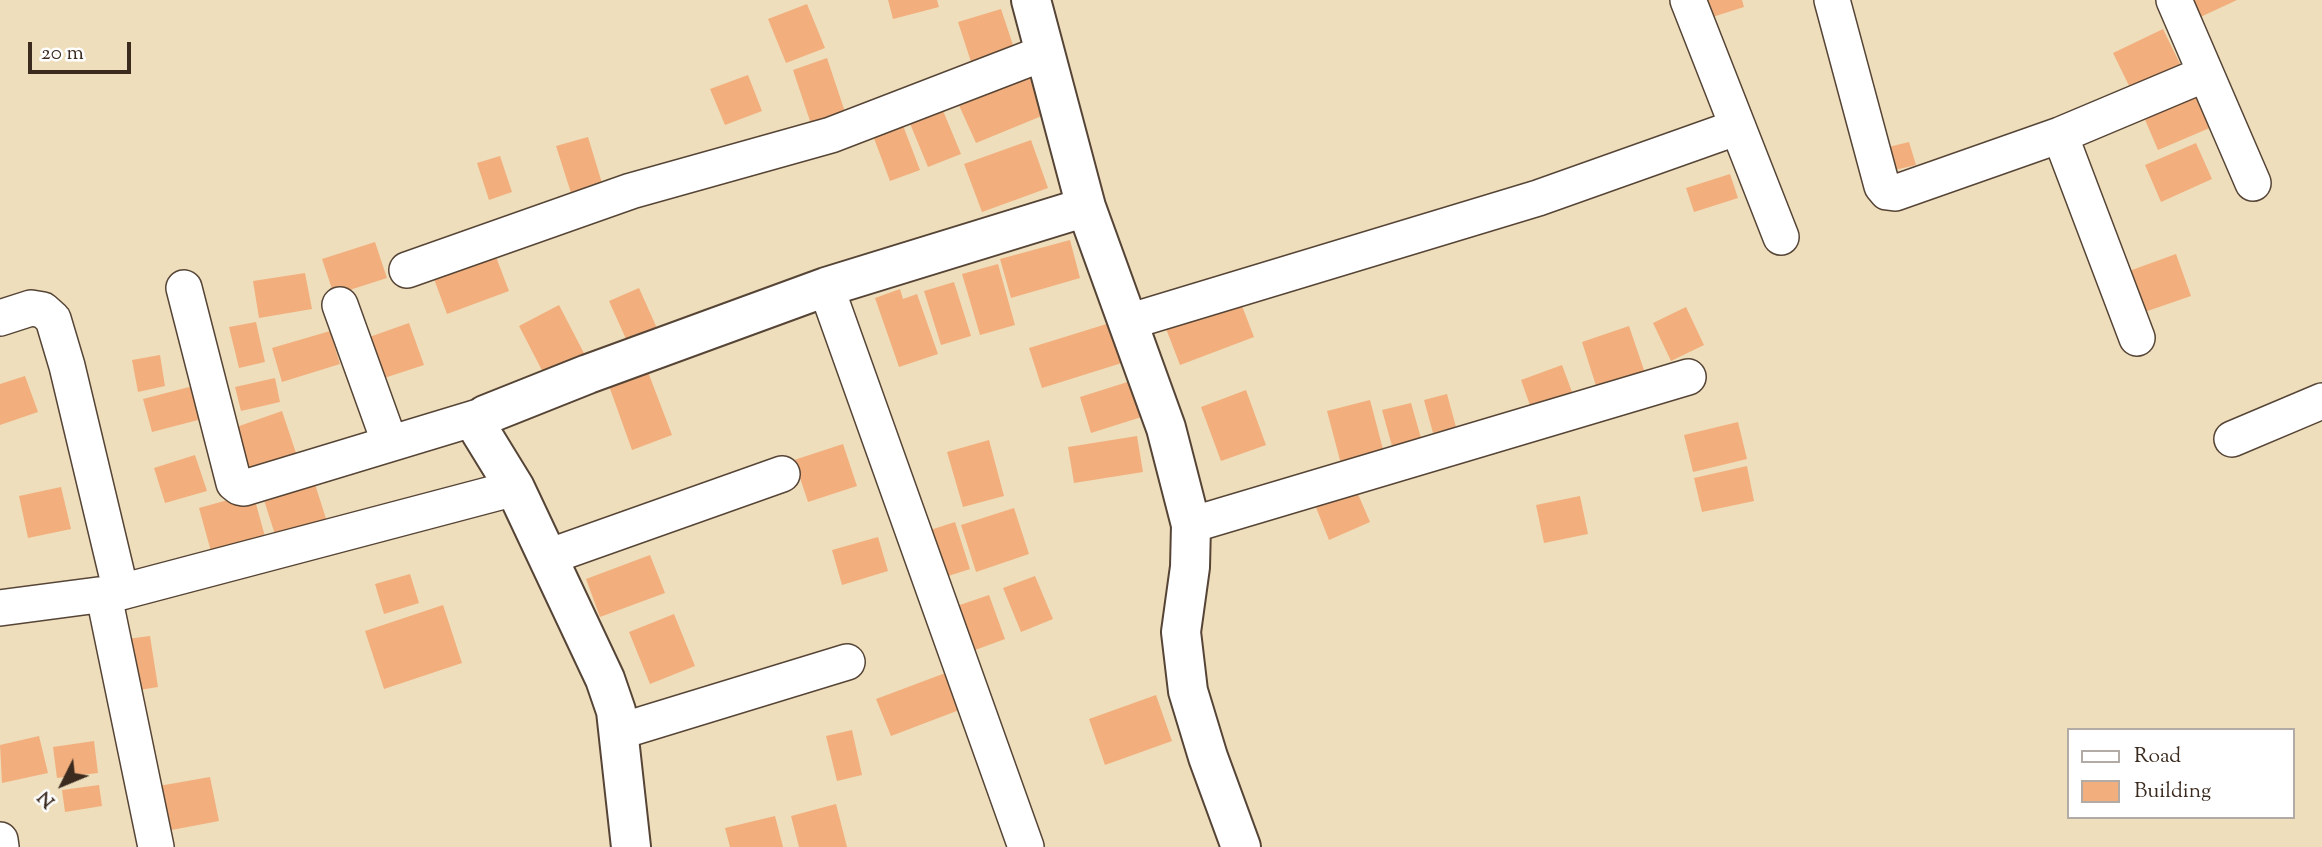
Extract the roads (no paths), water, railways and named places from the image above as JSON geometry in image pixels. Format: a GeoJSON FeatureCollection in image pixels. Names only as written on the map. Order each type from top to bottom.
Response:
{"type":"FeatureCollection","features":[{"type":"Feature","properties":{"kind":"street"},"geometry":{"type":"LineString","coordinates":[[1031,0],[1086,207],[1166,428],[1191,525],[1190,567],[1181,632],[1188,691],[1208,757],[1241,847]]}},
{"type":"Feature","properties":{"kind":"street"},"geometry":{"type":"LineString","coordinates":[[1688,0],[1781,237]]}},
{"type":"Feature","properties":{"kind":"street"},"geometry":{"type":"LineString","coordinates":[[1832,0],[1882,186],[1887,192],[1895,193],[2060,135],[2205,74]]}},
{"type":"Feature","properties":{"kind":"street"},"geometry":{"type":"LineString","coordinates":[[2174,0],[2252,183]]}},
{"type":"Feature","properties":{"kind":"street"},"geometry":{"type":"LineString","coordinates":[[407,270],[631,191],[831,135],[1044,53]]}},
{"type":"Feature","properties":{"kind":"street"},"geometry":{"type":"LineString","coordinates":[[1128,322],[1538,198],[1738,127]]}},
{"type":"Feature","properties":{"kind":"street"},"geometry":{"type":"LineString","coordinates":[[2060,135],[2137,338]]}},
{"type":"Feature","properties":{"kind":"street"},"geometry":{"type":"LineString","coordinates":[[184,288],[234,483],[239,487],[485,415],[826,287],[1086,207]]}},
{"type":"Feature","properties":{"kind":"street"},"geometry":{"type":"LineString","coordinates":[[826,287],[1026,847]]}},
{"type":"Feature","properties":{"kind":"street"},"geometry":{"type":"LineString","coordinates":[[340,305],[389,441]]}},
{"type":"Feature","properties":{"kind":"street"},"geometry":{"type":"LineString","coordinates":[[0,318],[31,308],[43,310],[53,319],[68,366],[112,594],[156,847]]}},
{"type":"Feature","properties":{"kind":"street"},"geometry":{"type":"LineString","coordinates":[[1191,525],[1688,377]]}},
{"type":"Feature","properties":{"kind":"street"},"geometry":{"type":"LineString","coordinates":[[2232,439],[2322,401]]}},
{"type":"Feature","properties":{"kind":"street"},"geometry":{"type":"LineString","coordinates":[[485,415],[479,422],[480,431],[514,488],[605,679],[616,711],[631,847]]}},
{"type":"Feature","properties":{"kind":"street"},"geometry":{"type":"LineString","coordinates":[[548,558],[782,474]]}},
{"type":"Feature","properties":{"kind":"street"},"geometry":{"type":"LineString","coordinates":[[0,608],[112,594],[514,488]]}},
{"type":"Feature","properties":{"kind":"street"},"geometry":{"type":"LineString","coordinates":[[618,732],[847,662]]}},
{"type":"Feature","properties":{"kind":"street"},"geometry":{"type":"LineString","coordinates":[[0,840],[1,847]]}}]}
